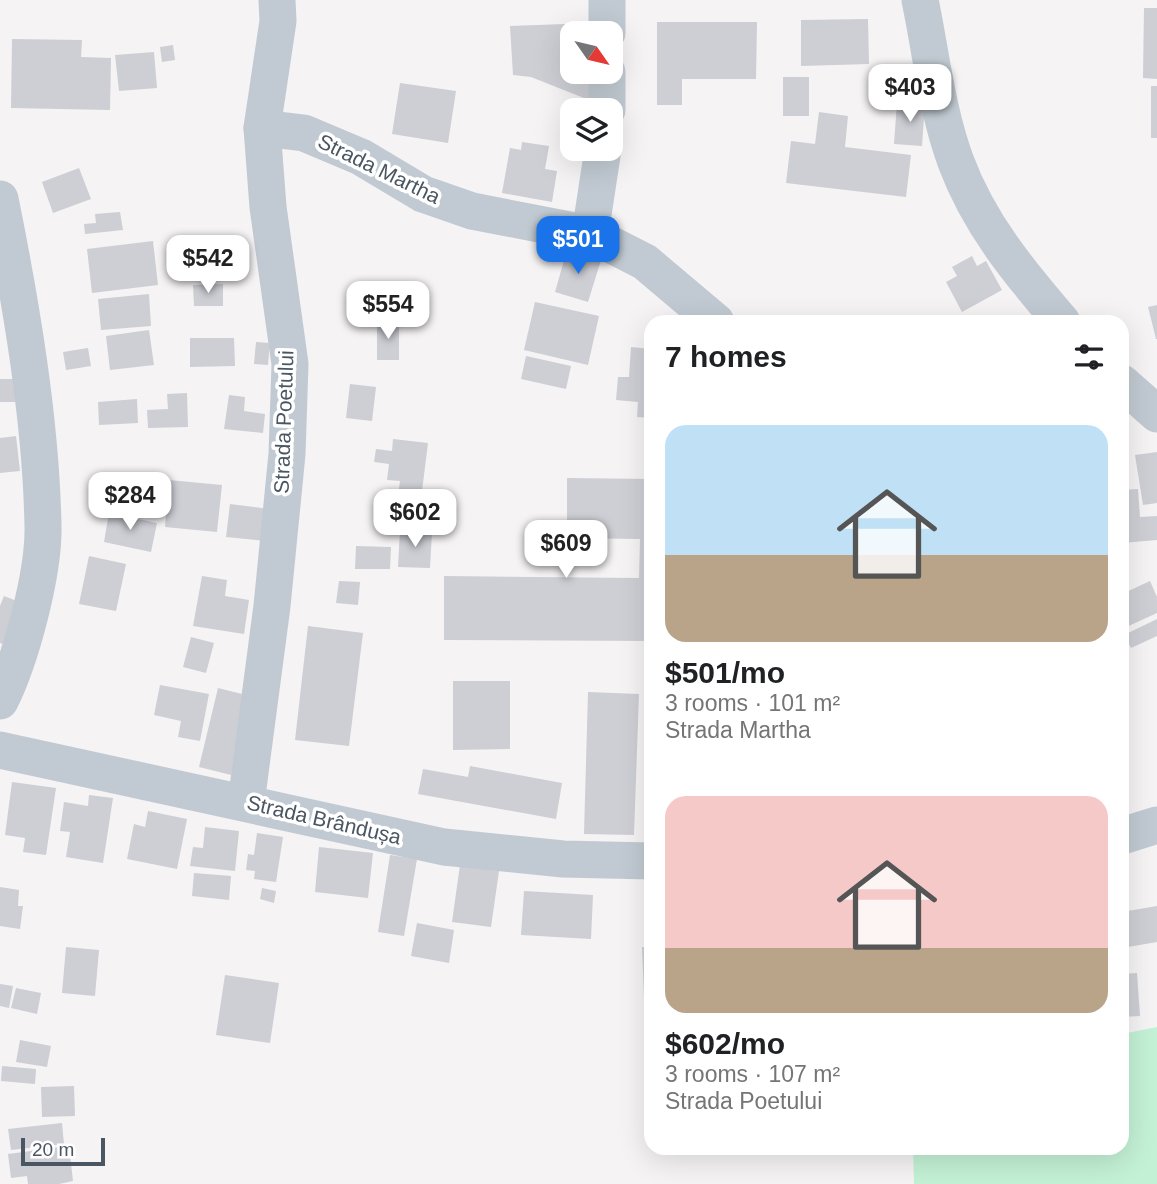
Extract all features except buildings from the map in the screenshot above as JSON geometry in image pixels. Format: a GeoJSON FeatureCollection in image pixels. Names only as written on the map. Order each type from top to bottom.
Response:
{"type":"FeatureCollection","features":[{"type":"Feature","properties":{"kind":"street","name":"Strada Poetului"},"geometry":{"type":"LineString","coordinates":[[246,803],[272,606],[287,454],[290,364],[268,207],[262,128],[278,21],[277,0]]}},
{"type":"Feature","properties":{"kind":"street"},"geometry":{"type":"LineString","coordinates":[[607,0],[607,21]]}},
{"type":"Feature","properties":{"kind":"street"},"geometry":{"type":"LineString","coordinates":[[920,0],[947,133],[956,163],[987,227],[1009,261],[1056,315]]}},
{"type":"Feature","properties":{"kind":"street","name":"Strada Martha"},"geometry":{"type":"LineString","coordinates":[[262,128],[304,133],[361,157],[422,194],[472,211],[590,233],[645,262],[708,315]]}},
{"type":"Feature","properties":{"kind":"street"},"geometry":{"type":"LineString","coordinates":[[590,233],[602,161]]}},
{"type":"Feature","properties":{"kind":"street"},"geometry":{"type":"LineString","coordinates":[[0,200],[32,392],[43,528],[34,596],[0,701]]}},
{"type":"Feature","properties":{"kind":"street"},"geometry":{"type":"LineString","coordinates":[[1129,389],[1157,414]]}},
{"type":"Feature","properties":{"kind":"street","name":"Strada Brândușa"},"geometry":{"type":"LineString","coordinates":[[0,750],[444,848],[563,859],[644,861]]}},
{"type":"Feature","properties":{"kind":"street"},"geometry":{"type":"LineString","coordinates":[[1129,834],[1157,825]]}},
{"type":"Feature","properties":{"kind":"green space"},"geometry":{"type":"Polygon","coordinates":[[[1157,1027],[1157,1184],[914,1184],[913,1155],[1129,1155],[1129,1033],[1157,1027]]]}}]}
